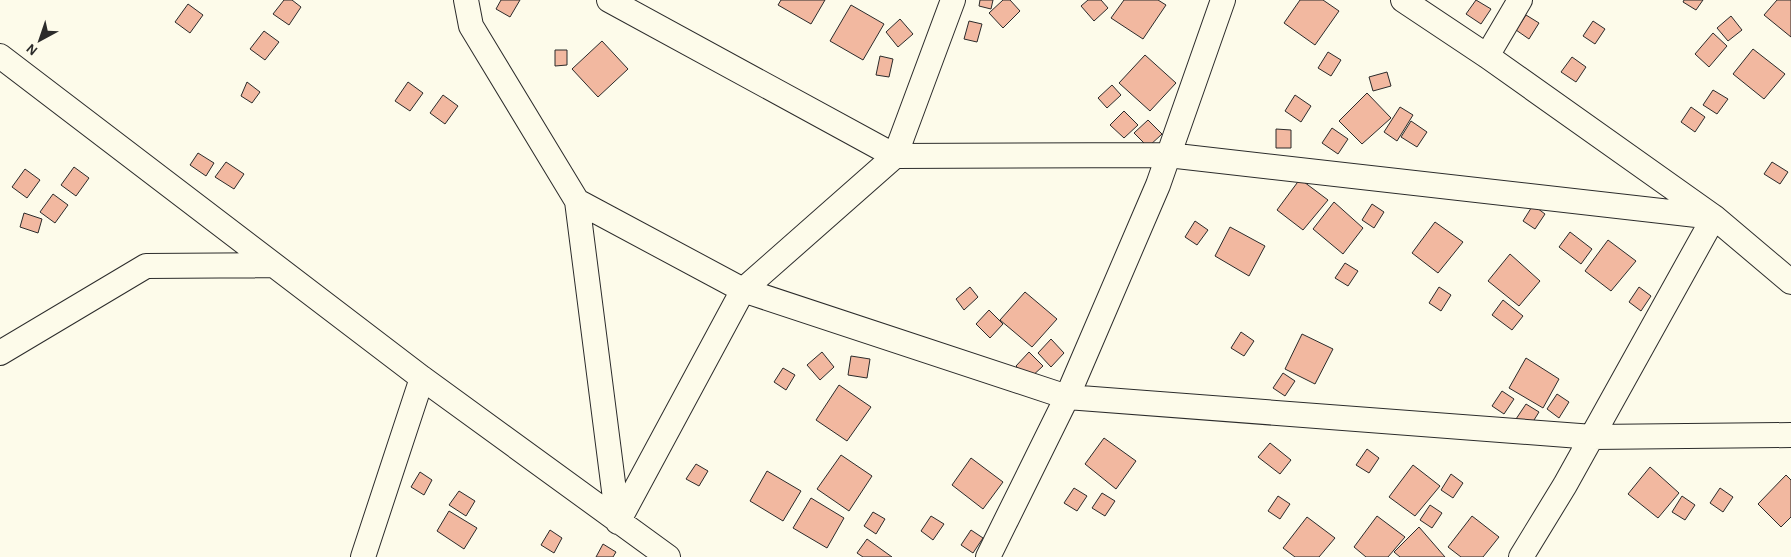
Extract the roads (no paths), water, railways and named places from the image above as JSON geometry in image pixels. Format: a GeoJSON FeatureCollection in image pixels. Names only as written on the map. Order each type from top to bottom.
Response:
{"type":"FeatureCollection","features":[{"type":"Feature","properties":{"kind":"street"},"geometry":{"type":"LineString","coordinates":[[466,0],[471,26],[577,201],[618,522]]}},
{"type":"Feature","properties":{"kind":"street"},"geometry":{"type":"LineString","coordinates":[[609,0],[895,156],[1168,155],[1714,218]]}},
{"type":"Feature","properties":{"kind":"street"},"geometry":{"type":"LineString","coordinates":[[618,522],[743,290],[895,156],[953,0]]}},
{"type":"Feature","properties":{"kind":"street"},"geometry":{"type":"LineString","coordinates":[[988,557],[1067,397],[1158,185],[1223,0]]}},
{"type":"Feature","properties":{"kind":"street"},"geometry":{"type":"LineString","coordinates":[[1403,0],[1487,56],[1714,218],[1791,282]]}},
{"type":"Feature","properties":{"kind":"street"},"geometry":{"type":"LineString","coordinates":[[1487,56],[1520,0]]}},
{"type":"Feature","properties":{"kind":"street"},"geometry":{"type":"LineString","coordinates":[[0,56],[422,378],[668,557]]}},
{"type":"Feature","properties":{"kind":"street"},"geometry":{"type":"LineString","coordinates":[[577,201],[743,290],[1067,397],[1593,437],[1791,435]]}},
{"type":"Feature","properties":{"kind":"street"},"geometry":{"type":"LineString","coordinates":[[1521,557],[1593,437],[1714,218]]}},
{"type":"Feature","properties":{"kind":"street"},"geometry":{"type":"LineString","coordinates":[[0,353],[146,266],[273,265]]}},
{"type":"Feature","properties":{"kind":"street"},"geometry":{"type":"LineString","coordinates":[[363,557],[422,378]]}}]}
